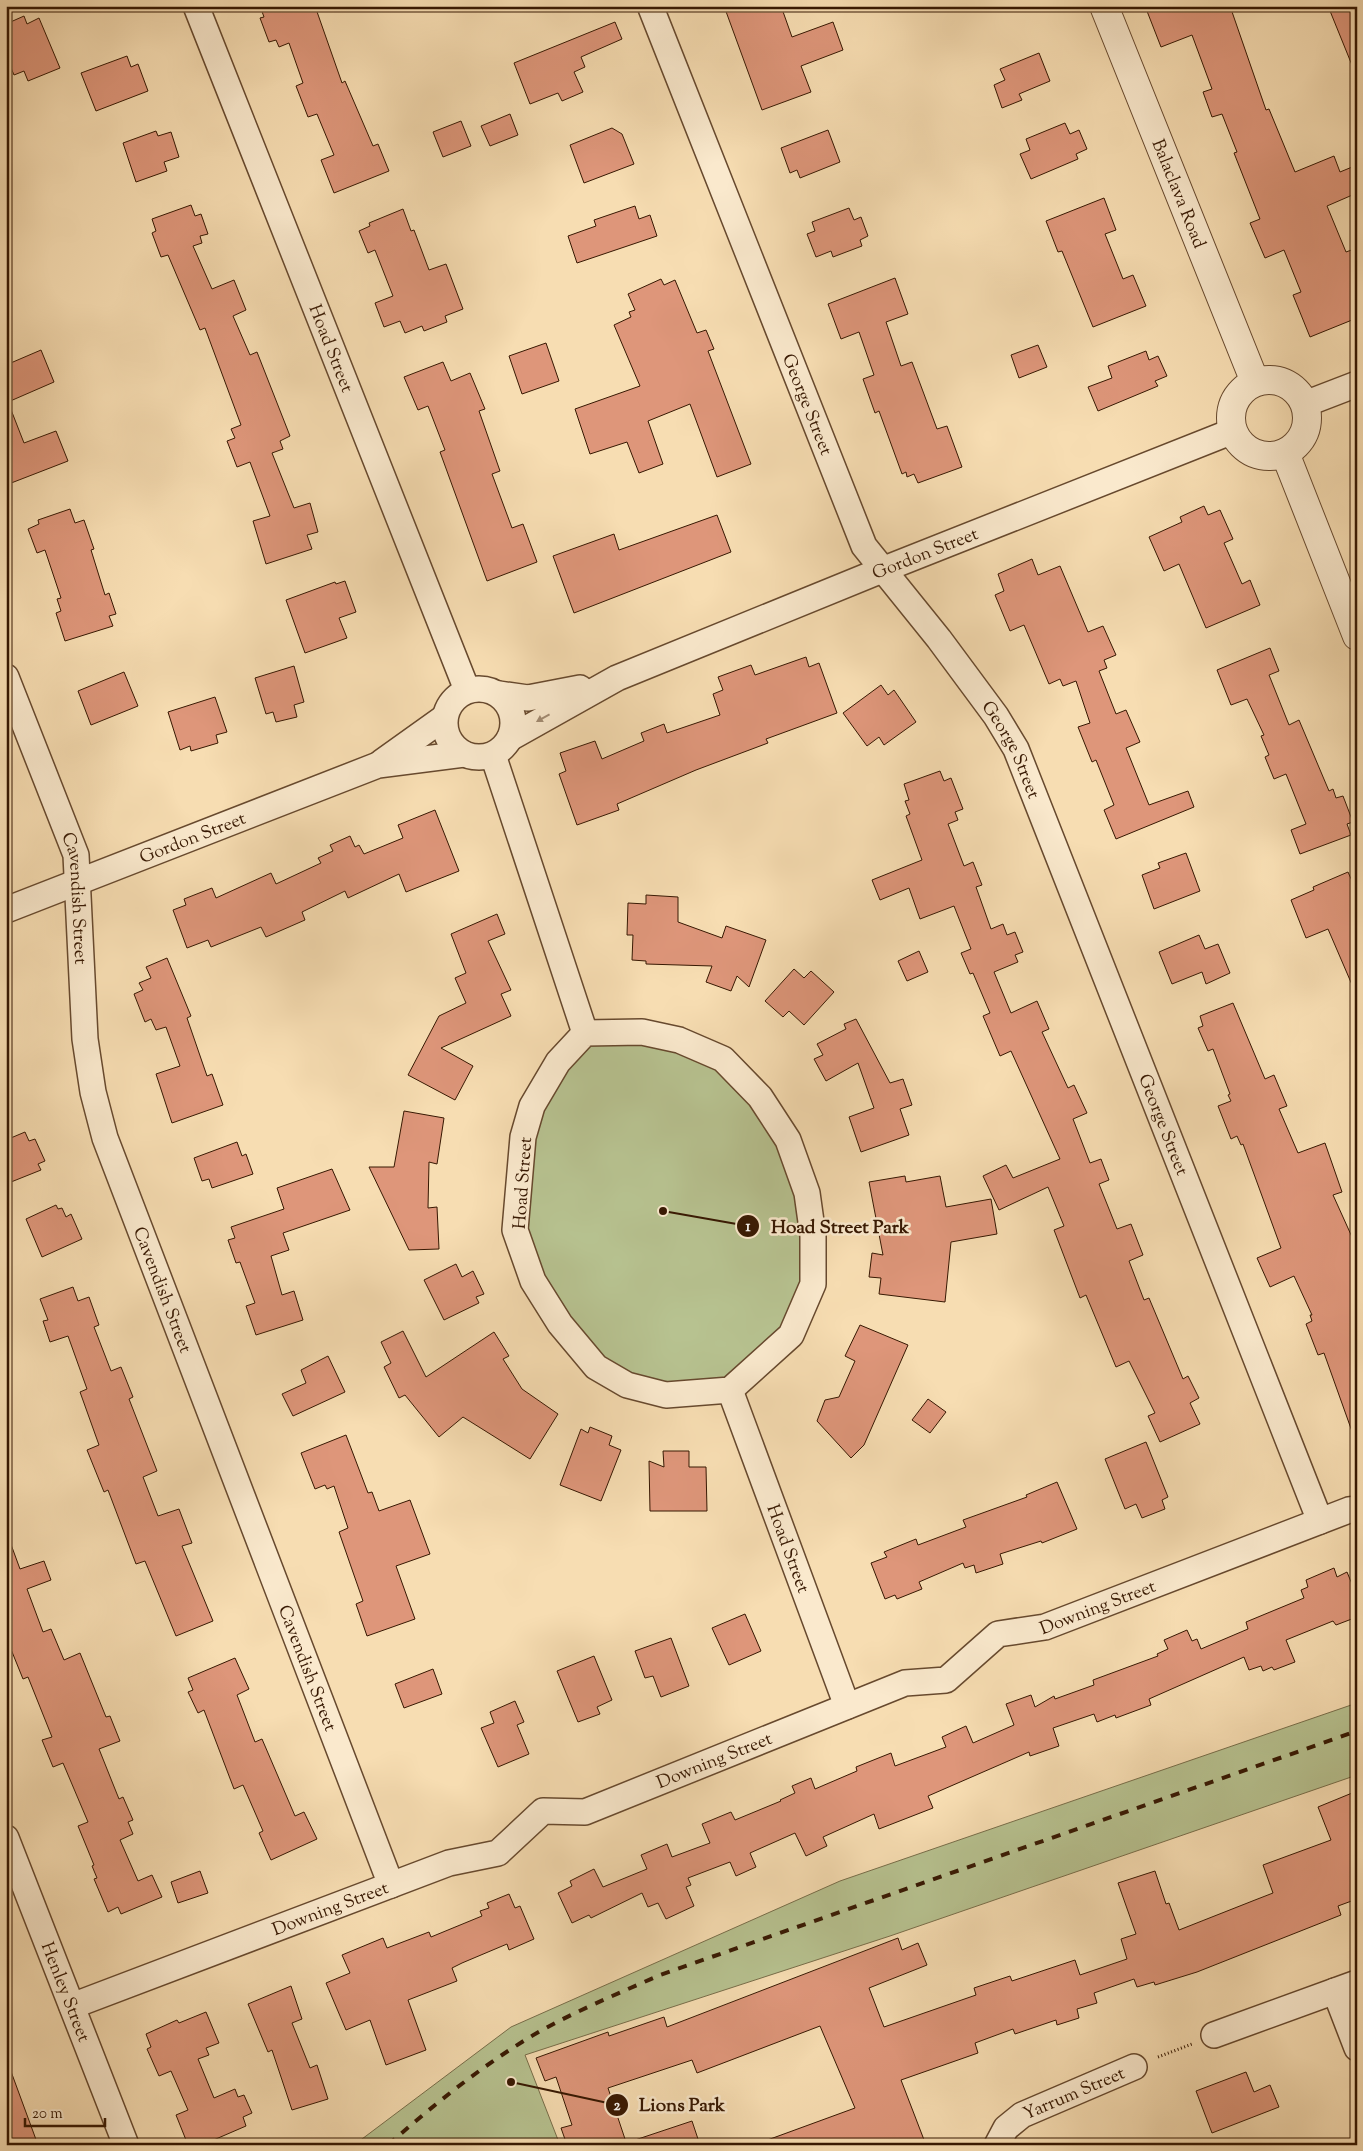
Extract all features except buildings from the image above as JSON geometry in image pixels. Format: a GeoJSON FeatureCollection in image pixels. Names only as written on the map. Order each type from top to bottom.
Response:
{"type":"FeatureCollection","features":[{"type":"Feature","properties":{"kind":"street","name":"Hoad Street"},"geometry":{"type":"LineString","coordinates":[[196,6],[466,690]]}},
{"type":"Feature","properties":{"kind":"street","name":"Balaclava Road"},"geometry":{"type":"LineString","coordinates":[[1104,6],[1255,382]]}},
{"type":"Feature","properties":{"kind":"street","name":"George Street"},"geometry":{"type":"LineString","coordinates":[[651,8],[864,546],[956,662],[996,716],[1016,749],[1320,1522]]}},
{"type":"Feature","properties":{"kind":"street"},"geometry":{"type":"LineString","coordinates":[[1272,379],[1284,382],[1295,389],[1305,404],[1308,417],[1303,435],[1296,446],[1286,453],[1273,456],[1254,453],[1239,441],[1233,431],[1231,418],[1233,406],[1243,390],[1255,382],[1272,379]]}},
{"type":"Feature","properties":{"kind":"street"},"geometry":{"type":"LineString","coordinates":[[1305,404],[1357,384]]}},
{"type":"Feature","properties":{"kind":"street","name":"Gordon Street"},"geometry":{"type":"LineString","coordinates":[[499,694],[528,698],[556,694],[617,678],[882,570],[1233,431]]}},
{"type":"Feature","properties":{"kind":"street"},"geometry":{"type":"LineString","coordinates":[[1286,453],[1357,636]]}},
{"type":"Feature","properties":{"kind":"street","name":"Cavendish Street"},"geometry":{"type":"LineString","coordinates":[[6,678],[76,855],[85,1039],[94,1092],[105,1138],[391,1884]]}},
{"type":"Feature","properties":{"kind":"street","name":"Gordon Street"},"geometry":{"type":"LineString","coordinates":[[501,746],[617,678]]}},
{"type":"Feature","properties":{"kind":"street"},"geometry":{"type":"LineString","coordinates":[[486,689],[499,694],[511,709],[513,729],[501,746],[479,758],[464,754],[454,748],[448,739],[445,717],[455,698],[466,690],[486,689]]}},
{"type":"Feature","properties":{"kind":"street","name":"Gordon Street"},"geometry":{"type":"LineString","coordinates":[[378,765],[445,717]]}},
{"type":"Feature","properties":{"kind":"street"},"geometry":{"type":"LineString","coordinates":[[501,746],[585,1033],[642,1032],[679,1040],[724,1059],[760,1097],[788,1140],[807,1193],[813,1236],[813,1284],[791,1335],[730,1390]]}},
{"type":"Feature","properties":{"kind":"street","name":"Gordon Street"},"geometry":{"type":"LineString","coordinates":[[6,910],[378,765],[464,754]]}},
{"type":"Feature","properties":{"kind":"street","name":"Hoad Street"},"geometry":{"type":"LineString","coordinates":[[585,1033],[558,1062],[532,1106],[523,1137],[515,1230],[533,1281],[560,1324],[596,1368],[627,1385],[666,1395],[730,1390],[847,1706]]}},
{"type":"Feature","properties":{"kind":"street","name":"Downing Street"},"geometry":{"type":"LineString","coordinates":[[72,2006],[449,1862],[498,1853],[543,1811],[585,1812],[905,1683],[946,1680],[998,1634],[1045,1627],[1349,1510],[1357,1509]]}},
{"type":"Feature","properties":{"kind":"street","name":"Henley Street"},"geometry":{"type":"LineString","coordinates":[[6,1838],[126,2145]]}},
{"type":"Feature","properties":{"kind":"street"},"geometry":{"type":"LineString","coordinates":[[1214,2035],[1346,1987],[1357,2048]]}},
{"type":"Feature","properties":{"kind":"street","name":"Yarrum Street"},"geometry":{"type":"LineString","coordinates":[[998,2145],[1006,2128],[1022,2115],[1134,2067]]}},
{"type":"Feature","properties":{"kind":"path"},"geometry":{"type":"LineString","coordinates":[[1134,2067],[1214,2035]]}},
{"type":"Feature","properties":{"kind":"green space"},"geometry":{"type":"Polygon","coordinates":[[[585,1033],[679,1040],[760,1097],[813,1236],[791,1335],[730,1390],[627,1385],[533,1281],[519,1176],[523,1137],[585,1033]]]}},
{"type":"Feature","properties":{"kind":"green space"},"geometry":{"type":"Polygon","coordinates":[[[1357,1703],[1357,1775],[890,1936],[525,2055],[560,2145],[354,2145],[511,2027],[840,1881],[1357,1703]]]}},
{"type":"Feature","properties":{"kind":"railway"},"geometry":{"type":"LineString","coordinates":[[388,2145],[453,2091],[522,2042],[572,2014],[660,1975],[1357,1731]]}},
{"type":"Feature","properties":{"kind":"place","name":"Hoad Street Park"},"geometry":{"type":"Point","coordinates":[663,1211]}},
{"type":"Feature","properties":{"kind":"place","name":"Lions Park"},"geometry":{"type":"Point","coordinates":[511,2082]}}]}
